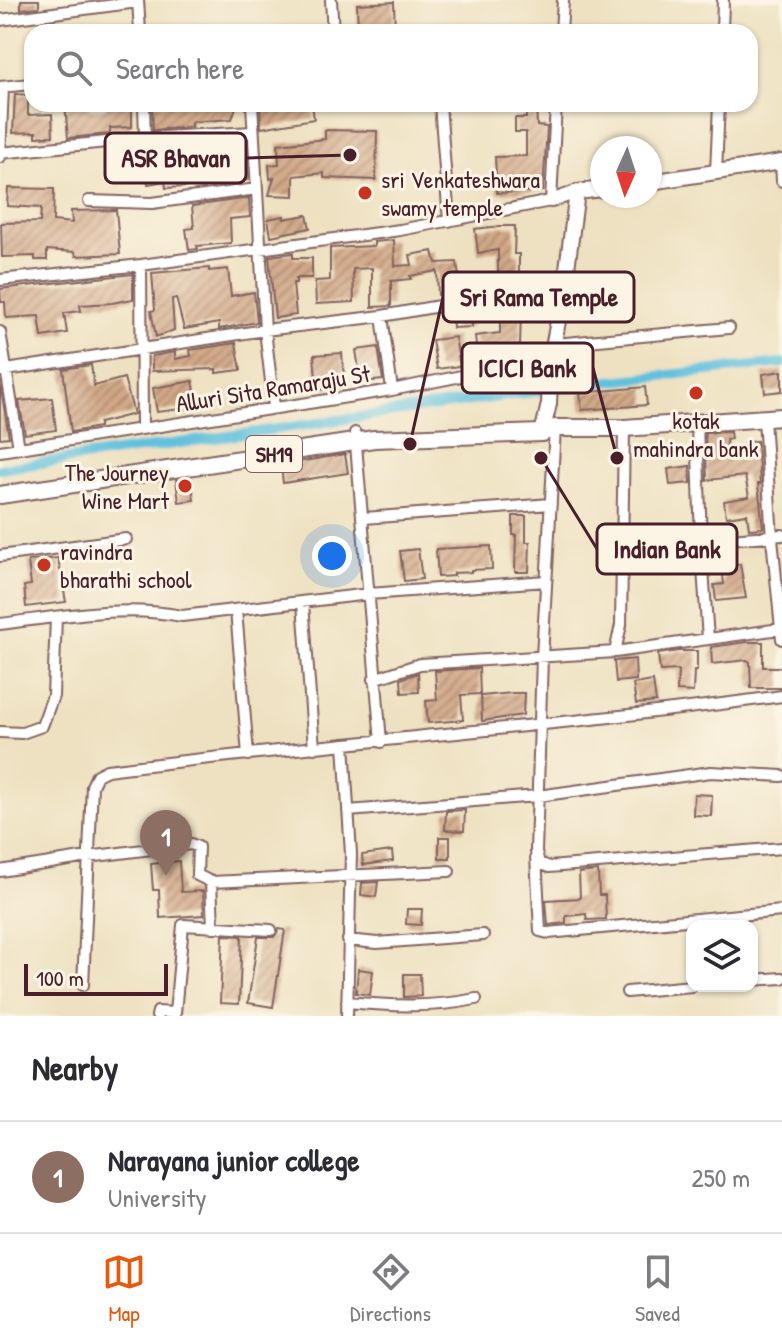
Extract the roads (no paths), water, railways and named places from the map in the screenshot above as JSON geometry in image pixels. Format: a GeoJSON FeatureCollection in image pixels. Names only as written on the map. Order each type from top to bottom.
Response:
{"type":"FeatureCollection","features":[{"type":"Feature","properties":{"kind":"main road"},"geometry":{"type":"LineString","coordinates":[[662,180],[781,162]]}},
{"type":"Feature","properties":{"kind":"main road"},"geometry":{"type":"LineString","coordinates":[[547,429],[552,357],[565,284],[590,190]]}},
{"type":"Feature","properties":{"kind":"main road","name":"SH19"},"geometry":{"type":"LineString","coordinates":[[0,485],[90,476],[355,437],[624,428],[782,417]]}},
{"type":"Feature","properties":{"kind":"main road","name":"SH19"},"geometry":{"type":"LineString","coordinates":[[0,495],[90,476]]}},
{"type":"Feature","properties":{"kind":"street"},"geometry":{"type":"LineString","coordinates":[[331,0],[332,24]]}},
{"type":"Feature","properties":{"kind":"street"},"geometry":{"type":"LineString","coordinates":[[562,24],[563,0]]}},
{"type":"Feature","properties":{"kind":"street"},"geometry":{"type":"LineString","coordinates":[[722,24],[723,0]]}},
{"type":"Feature","properties":{"kind":"street"},"geometry":{"type":"LineString","coordinates":[[0,20],[138,1],[139,24]]}},
{"type":"Feature","properties":{"kind":"street"},"geometry":{"type":"LineString","coordinates":[[24,85],[1,87],[0,154],[145,138],[253,132]]}},
{"type":"Feature","properties":{"kind":"street"},"geometry":{"type":"LineString","coordinates":[[144,112],[145,138]]}},
{"type":"Feature","properties":{"kind":"street"},"geometry":{"type":"LineString","coordinates":[[252,112],[265,330],[274,407]]}},
{"type":"Feature","properties":{"kind":"street"},"geometry":{"type":"LineString","coordinates":[[441,112],[449,221]]}},
{"type":"Feature","properties":{"kind":"street"},"geometry":{"type":"LineString","coordinates":[[551,201],[556,112]]}},
{"type":"Feature","properties":{"kind":"street"},"geometry":{"type":"LineString","coordinates":[[716,172],[719,112]]}},
{"type":"Feature","properties":{"kind":"street"},"geometry":{"type":"LineString","coordinates":[[781,162],[782,181]]}},
{"type":"Feature","properties":{"kind":"street"},"geometry":{"type":"LineString","coordinates":[[89,201],[152,203],[257,189]]}},
{"type":"Feature","properties":{"kind":"street"},"geometry":{"type":"LineString","coordinates":[[0,280],[141,265],[400,230],[551,201],[590,190]]}},
{"type":"Feature","properties":{"kind":"street"},"geometry":{"type":"LineString","coordinates":[[141,265],[142,427]]}},
{"type":"Feature","properties":{"kind":"street"},"geometry":{"type":"LineString","coordinates":[[3,371],[265,330],[382,316],[565,284]]}},
{"type":"Feature","properties":{"kind":"street"},"geometry":{"type":"LineString","coordinates":[[382,316],[392,390]]}},
{"type":"Feature","properties":{"kind":"street","name":"Alluri Sita Ramaraju St"},"geometry":{"type":"LineString","coordinates":[[0,451],[392,390],[552,357],[729,328]]}},
{"type":"Feature","properties":{"kind":"street"},"geometry":{"type":"LineString","coordinates":[[0,332],[3,371],[19,448]]}},
{"type":"Feature","properties":{"kind":"street"},"geometry":{"type":"LineString","coordinates":[[374,679],[420,664],[615,652],[708,639],[781,634],[777,536],[764,419]]}},
{"type":"Feature","properties":{"kind":"street"},"geometry":{"type":"LineString","coordinates":[[697,424],[708,639]]}},
{"type":"Feature","properties":{"kind":"street"},"geometry":{"type":"LineString","coordinates":[[615,652],[621,625],[624,428]]}},
{"type":"Feature","properties":{"kind":"street"},"geometry":{"type":"LineString","coordinates":[[547,429],[551,504],[542,657],[536,852],[540,931],[548,933],[782,911]]}},
{"type":"Feature","properties":{"kind":"street"},"geometry":{"type":"LineString","coordinates":[[355,437],[381,742]]}},
{"type":"Feature","properties":{"kind":"street"},"geometry":{"type":"LineString","coordinates":[[364,518],[551,504]]}},
{"type":"Feature","properties":{"kind":"street"},"geometry":{"type":"LineString","coordinates":[[701,541],[777,536]]}},
{"type":"Feature","properties":{"kind":"street"},"geometry":{"type":"LineString","coordinates":[[0,556],[126,539]]}},
{"type":"Feature","properties":{"kind":"street"},"geometry":{"type":"LineString","coordinates":[[0,624],[98,612],[158,611],[182,616],[369,594],[546,581]]}},
{"type":"Feature","properties":{"kind":"street"},"geometry":{"type":"LineString","coordinates":[[303,603],[314,748]]}},
{"type":"Feature","properties":{"kind":"street"},"geometry":{"type":"LineString","coordinates":[[236,610],[248,755]]}},
{"type":"Feature","properties":{"kind":"street"},"geometry":{"type":"LineString","coordinates":[[0,732],[22,733],[42,726],[53,696],[56,617]]}},
{"type":"Feature","properties":{"kind":"street"},"geometry":{"type":"LineString","coordinates":[[83,985],[92,786],[97,775],[107,770],[540,726],[782,696]]}},
{"type":"Feature","properties":{"kind":"street"},"geometry":{"type":"LineString","coordinates":[[344,744],[351,854],[348,874],[347,1016]]}},
{"type":"Feature","properties":{"kind":"street"},"geometry":{"type":"LineString","coordinates":[[348,811],[538,796],[711,772],[782,776]]}},
{"type":"Feature","properties":{"kind":"street"},"geometry":{"type":"LineString","coordinates":[[0,871],[191,844],[199,851],[197,875],[211,882],[449,871]]}},
{"type":"Feature","properties":{"kind":"street"},"geometry":{"type":"LineString","coordinates":[[536,852],[539,863],[549,867],[782,848]]}},
{"type":"Feature","properties":{"kind":"street"},"geometry":{"type":"LineString","coordinates":[[211,882],[213,927]]}},
{"type":"Feature","properties":{"kind":"street"},"geometry":{"type":"LineString","coordinates":[[157,1016],[158,1012],[175,1013],[183,925],[271,930]]}},
{"type":"Feature","properties":{"kind":"street"},"geometry":{"type":"LineString","coordinates":[[348,940],[377,943],[483,935]]}},
{"type":"Feature","properties":{"kind":"street"},"geometry":{"type":"LineString","coordinates":[[758,980],[782,978]]}},
{"type":"Feature","properties":{"kind":"street"},"geometry":{"type":"LineString","coordinates":[[627,992],[686,987]]}},
{"type":"Feature","properties":{"kind":"street"},"geometry":{"type":"LineString","coordinates":[[347,1002],[411,1007],[448,1005],[476,999]]}},
{"type":"Feature","properties":{"kind":"waterway"},"geometry":{"type":"LineString","coordinates":[[0,469],[602,382],[782,363]]}},
{"type":"Feature","properties":{"kind":"place","name":"ASR Bhavan"},"geometry":{"type":"Point","coordinates":[350,155]}},
{"type":"Feature","properties":{"kind":"place","name":"sri Venkateshwara swamy temple"},"geometry":{"type":"Point","coordinates":[365,193]}},
{"type":"Feature","properties":{"kind":"place","name":"kotak mahindra bank"},"geometry":{"type":"Point","coordinates":[696,393]}},
{"type":"Feature","properties":{"kind":"place","name":"Sri Rama Temple"},"geometry":{"type":"Point","coordinates":[410,444]}},
{"type":"Feature","properties":{"kind":"place","name":"Indian Bank"},"geometry":{"type":"Point","coordinates":[541,458]}},
{"type":"Feature","properties":{"kind":"place","name":"ICICI Bank"},"geometry":{"type":"Point","coordinates":[617,458]}},
{"type":"Feature","properties":{"kind":"place","name":"The Journey Wine Mart"},"geometry":{"type":"Point","coordinates":[185,486]}},
{"type":"Feature","properties":{"kind":"place","name":"ravindra bharathi school"},"geometry":{"type":"Point","coordinates":[44,565]}},
{"type":"Feature","properties":{"kind":"place","name":"Narayana junior college"},"geometry":{"type":"Point","coordinates":[166,876]}}]}
